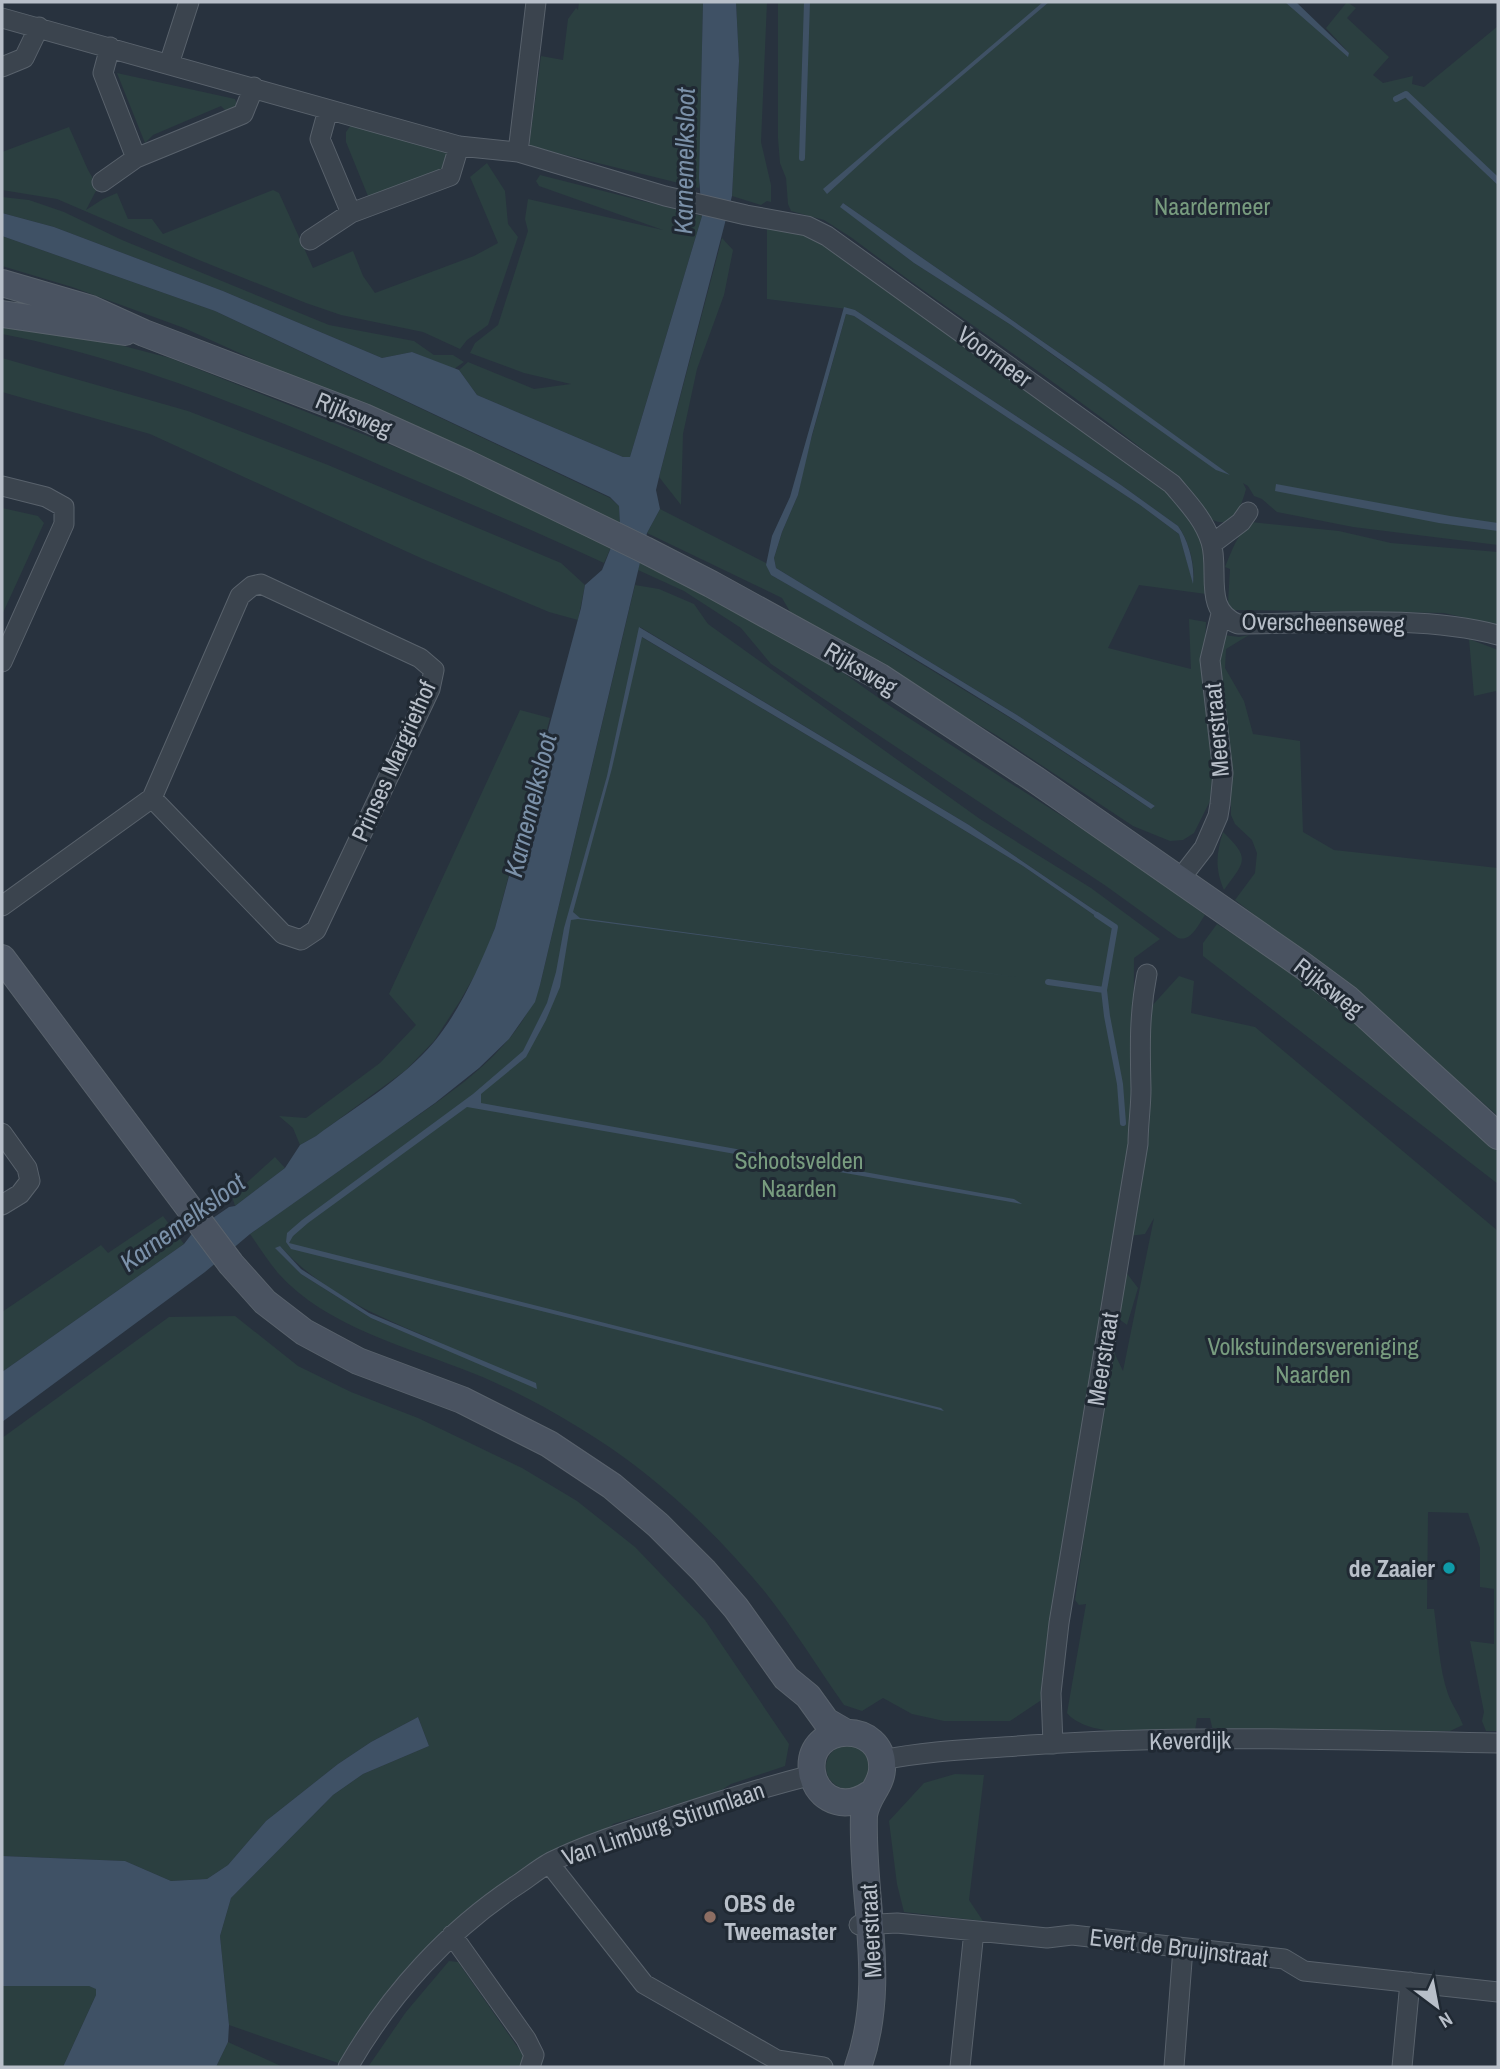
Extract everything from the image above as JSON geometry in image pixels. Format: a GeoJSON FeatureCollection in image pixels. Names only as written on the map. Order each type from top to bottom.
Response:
{"type":"FeatureCollection","features":[{"type":"Feature","properties":{"kind":"main road","name":"Rijksweg"},"geometry":{"type":"LineString","coordinates":[[2,283],[90,309],[144,333],[364,417],[645,550],[880,677],[1180,879],[1348,999],[1498,1136]]}},
{"type":"Feature","properties":{"kind":"main road","name":"Rijksweg"},"geometry":{"type":"LineString","coordinates":[[2,314],[88,328],[144,333]]}},
{"type":"Feature","properties":{"kind":"main road"},"geometry":{"type":"LineString","coordinates":[[3,960],[231,1264],[265,1302],[304,1332],[358,1361],[462,1400],[549,1444],[612,1486],[658,1525],[704,1571],[736,1608],[786,1678],[808,1696],[826,1721],[845,1732]]}},
{"type":"Feature","properties":{"kind":"main road"},"geometry":{"type":"LineString","coordinates":[[786,1678],[815,1742],[813,1765],[822,1792],[830,1798],[850,1802],[870,1794],[882,1773],[882,1760],[877,1748],[869,1739],[857,1733],[845,1732],[830,1736],[813,1765]]}},
{"type":"Feature","properties":{"kind":"main road","name":"Meerstraat"},"geometry":{"type":"LineString","coordinates":[[857,2067],[864,1924],[865,1805],[870,1794]]}},
{"type":"Feature","properties":{"kind":"main road","name":"Meerstraat"},"geometry":{"type":"LineString","coordinates":[[830,1798],[839,1808],[847,1826],[864,1924]]}},
{"type":"Feature","properties":{"kind":"street"},"geometry":{"type":"LineString","coordinates":[[169,64],[189,2]]}},
{"type":"Feature","properties":{"kind":"street"},"geometry":{"type":"LineString","coordinates":[[518,152],[536,2]]}},
{"type":"Feature","properties":{"kind":"street","name":"Voormeer"},"geometry":{"type":"LineString","coordinates":[[2,18],[459,146],[518,152],[665,196],[739,214],[807,226],[827,236],[1172,484],[1199,517],[1212,544]]}},
{"type":"Feature","properties":{"kind":"street"},"geometry":{"type":"LineString","coordinates":[[2,67],[24,58],[39,27]]}},
{"type":"Feature","properties":{"kind":"street"},"geometry":{"type":"LineString","coordinates":[[110,47],[103,73],[136,158]]}},
{"type":"Feature","properties":{"kind":"street"},"geometry":{"type":"LineString","coordinates":[[102,182],[136,158],[243,114],[254,88]]}},
{"type":"Feature","properties":{"kind":"street"},"geometry":{"type":"LineString","coordinates":[[328,110],[320,139],[351,213]]}},
{"type":"Feature","properties":{"kind":"street"},"geometry":{"type":"LineString","coordinates":[[310,240],[351,213],[450,176],[459,146]]}},
{"type":"Feature","properties":{"kind":"street"},"geometry":{"type":"LineString","coordinates":[[2,486],[46,497],[64,507],[64,524],[2,662]]}},
{"type":"Feature","properties":{"kind":"street"},"geometry":{"type":"LineString","coordinates":[[1212,544],[1241,522],[1248,512]]}},
{"type":"Feature","properties":{"kind":"street","name":"Overscheenseweg"},"geometry":{"type":"LineString","coordinates":[[1212,544],[1215,599],[1222,614],[1238,624],[1399,623],[1468,627],[1498,635]]}},
{"type":"Feature","properties":{"kind":"street","name":"Prinses Margriethof"},"geometry":{"type":"LineString","coordinates":[[261,584],[420,658],[434,670],[430,689],[316,930],[300,940],[283,934],[152,798],[240,596],[252,586],[261,584]]}},
{"type":"Feature","properties":{"kind":"street","name":"Meerstraat"},"geometry":{"type":"LineString","coordinates":[[1180,879],[1204,848],[1218,817],[1223,772],[1210,660],[1222,614]]}},
{"type":"Feature","properties":{"kind":"street"},"geometry":{"type":"LineString","coordinates":[[3,902],[152,798]]}},
{"type":"Feature","properties":{"kind":"street","name":"Meerstraat"},"geometry":{"type":"LineString","coordinates":[[1053,1744],[1051,1693],[1059,1623],[1138,1144],[1141,1092],[1139,1035],[1147,974]]}},
{"type":"Feature","properties":{"kind":"street"},"geometry":{"type":"LineString","coordinates":[[2,1133],[27,1168],[30,1181],[20,1194],[2,1205]]}},
{"type":"Feature","properties":{"kind":"street","name":"Keverdijk"},"geometry":{"type":"LineString","coordinates":[[882,1760],[969,1749],[1208,1739],[1498,1743]]}},
{"type":"Feature","properties":{"kind":"street","name":"Van Limburg Stirumlaan"},"geometry":{"type":"LineString","coordinates":[[348,2067],[400,1991],[452,1935],[495,1899],[549,1863],[607,1838],[748,1792],[813,1765]]}},
{"type":"Feature","properties":{"kind":"street"},"geometry":{"type":"LineString","coordinates":[[549,1863],[644,1984],[778,2060],[823,2067]]}},
{"type":"Feature","properties":{"kind":"street","name":"Evert de Bruijnstraat"},"geometry":{"type":"LineString","coordinates":[[864,1924],[897,1923],[1047,1938],[1072,1935],[1284,1959],[1304,1970],[1498,1992]]}},
{"type":"Feature","properties":{"kind":"street"},"geometry":{"type":"LineString","coordinates":[[960,2067],[974,1931]]}},
{"type":"Feature","properties":{"kind":"street"},"geometry":{"type":"LineString","coordinates":[[452,1935],[526,2039],[534,2055],[530,2067]]}},
{"type":"Feature","properties":{"kind":"street"},"geometry":{"type":"LineString","coordinates":[[1174,2067],[1183,1948]]}},
{"type":"Feature","properties":{"kind":"street"},"geometry":{"type":"LineString","coordinates":[[1402,2067],[1410,1982]]}},
{"type":"Feature","properties":{"kind":"green space"},"geometry":{"type":"Polygon","coordinates":[[[579,2],[703,2],[699,188],[529,146],[541,56],[563,60],[568,19],[576,8],[578,10],[579,2]]]}},
{"type":"Feature","properties":{"kind":"green space"},"geometry":{"type":"Polygon","coordinates":[[[736,2],[767,2],[761,142],[771,185],[771,202],[767,201],[761,205],[732,196],[739,61],[736,2]]]}},
{"type":"Feature","properties":{"kind":"green space","name":"Naardermeer"},"geometry":{"type":"Polygon","coordinates":[[[778,2],[1287,2],[1349,53],[1326,28],[1347,2],[1356,8],[1347,18],[1389,57],[1373,75],[1383,83],[1413,76],[1412,84],[1424,87],[1498,26],[1498,545],[1353,527],[1277,512],[1262,499],[1254,496],[1243,483],[1246,489],[1232,519],[1220,522],[1207,517],[1163,466],[1067,392],[852,238],[824,220],[791,211],[786,178],[780,163],[778,2]],[[843,203],[841,207],[914,263],[1011,325],[1075,371],[1104,384],[843,203]]]}},
{"type":"Feature","properties":{"kind":"green space"},"geometry":{"type":"Polygon","coordinates":[[[117,73],[235,99],[238,107],[227,112],[221,106],[153,135],[145,143],[117,73]]]}},
{"type":"Feature","properties":{"kind":"green space"},"geometry":{"type":"Polygon","coordinates":[[[351,125],[456,153],[452,172],[370,201],[346,142],[346,132],[351,125]]]}},
{"type":"Feature","properties":{"kind":"green space"},"geometry":{"type":"Polygon","coordinates":[[[69,127],[98,187],[86,210],[117,193],[128,219],[152,219],[163,234],[273,190],[279,193],[313,268],[353,251],[363,276],[375,293],[474,256],[498,243],[470,177],[487,163],[505,191],[508,224],[518,237],[488,325],[467,340],[460,349],[423,332],[341,315],[306,303],[57,199],[2,190],[2,152],[69,127]]]}},
{"type":"Feature","properties":{"kind":"green space"},"geometry":{"type":"Polygon","coordinates":[[[540,175],[702,216],[630,457],[623,457],[477,395],[459,370],[468,362],[534,389],[571,384],[524,373],[470,353],[475,343],[498,325],[528,231],[525,219],[528,199],[663,230],[539,186],[536,181],[540,175]]]}},
{"type":"Feature","properties":{"kind":"green space"},"geometry":{"type":"Polygon","coordinates":[[[2,197],[29,200],[64,212],[122,240],[329,325],[414,341],[434,355],[453,355],[464,362],[454,369],[412,352],[382,358],[223,291],[54,227],[2,213],[2,197]]]}},
{"type":"Feature","properties":{"kind":"green space"},"geometry":{"type":"Polygon","coordinates":[[[767,229],[807,233],[1163,483],[1192,520],[1204,550],[1206,594],[1139,585],[1108,648],[1191,669],[1189,619],[1206,622],[1204,670],[1214,766],[1210,801],[1194,833],[1183,840],[1170,841],[1133,826],[996,735],[792,615],[782,598],[647,533],[660,509],[766,563],[771,575],[1030,730],[1151,809],[1155,806],[1017,715],[776,568],[774,558],[798,495],[846,314],[854,316],[1140,505],[1179,534],[1193,582],[1194,576],[1190,553],[1178,526],[1121,485],[855,310],[767,299],[767,229]]]}},
{"type":"Feature","properties":{"kind":"green space"},"geometry":{"type":"Polygon","coordinates":[[[2,236],[215,311],[610,498],[619,506],[620,525],[184,328],[72,287],[2,266],[2,236]]]}},
{"type":"Feature","properties":{"kind":"green space"},"geometry":{"type":"Polygon","coordinates":[[[722,238],[733,250],[724,295],[697,369],[683,434],[681,505],[659,477],[722,238]]]}},
{"type":"Feature","properties":{"kind":"green space"},"geometry":{"type":"Polygon","coordinates":[[[2,320],[50,327],[170,358],[436,463],[612,545],[604,563],[247,409],[101,358],[2,334],[2,320]]]}},
{"type":"Feature","properties":{"kind":"green space"},"geometry":{"type":"Polygon","coordinates":[[[2,358],[188,411],[328,465],[561,563],[585,585],[578,620],[549,612],[423,559],[150,434],[2,392],[2,358]]]}},
{"type":"Feature","properties":{"kind":"green space"},"geometry":{"type":"Polygon","coordinates":[[[2,508],[38,516],[44,523],[2,615],[2,508]]]}},
{"type":"Feature","properties":{"kind":"green space"},"geometry":{"type":"Polygon","coordinates":[[[1251,522],[1339,531],[1391,543],[1498,552],[1498,625],[1444,613],[1232,610],[1228,603],[1230,569],[1225,567],[1238,537],[1251,522]]]}},
{"type":"Feature","properties":{"kind":"green space"},"geometry":{"type":"Polygon","coordinates":[[[640,559],[818,655],[890,706],[1126,857],[1205,915],[1197,928],[1187,938],[1178,938],[1106,886],[771,664],[741,628],[684,591],[638,570],[640,559]]]}},
{"type":"Feature","properties":{"kind":"green space","name":"Schootsvelden Naarden"},"geometry":{"type":"Polygon","coordinates":[[[635,585],[659,589],[694,604],[708,624],[980,819],[1091,888],[1160,939],[1134,958],[1133,1110],[1125,1271],[1138,1288],[1127,1325],[1107,1310],[1046,1697],[1010,1721],[944,1721],[912,1714],[883,1698],[862,1711],[844,1705],[786,1619],[745,1568],[702,1523],[655,1481],[605,1444],[540,1405],[475,1374],[344,1322],[298,1292],[267,1259],[250,1234],[472,1076],[512,1035],[528,1011],[540,985],[635,585]],[[640,627],[638,635],[1023,866],[1097,917],[1097,912],[969,825],[640,627]],[[280,1246],[301,1274],[371,1318],[435,1345],[430,1338],[369,1311],[331,1289],[280,1246]]]}},
{"type":"Feature","properties":{"kind":"green space"},"geometry":{"type":"Polygon","coordinates":[[[1224,635],[1249,635],[1226,649],[1225,668],[1244,701],[1253,734],[1300,741],[1303,832],[1334,850],[1498,868],[1498,1116],[1364,999],[1235,900],[1255,873],[1257,853],[1252,840],[1235,824],[1231,815],[1231,756],[1218,660],[1224,635]]]}},
{"type":"Feature","properties":{"kind":"green space"},"geometry":{"type":"Polygon","coordinates":[[[1469,639],[1498,650],[1498,697],[1496,691],[1474,696],[1469,639]]]}},
{"type":"Feature","properties":{"kind":"green space"},"geometry":{"type":"Polygon","coordinates":[[[520,710],[550,718],[495,928],[481,964],[434,1041],[406,1070],[300,1145],[293,1128],[279,1116],[306,1118],[380,1063],[416,1025],[389,994],[520,710]]]}},
{"type":"Feature","properties":{"kind":"green space"},"geometry":{"type":"Polygon","coordinates":[[[1223,832],[1238,848],[1242,860],[1224,890],[1218,861],[1223,832]]]}},
{"type":"Feature","properties":{"kind":"green space"},"geometry":{"type":"Polygon","coordinates":[[[1217,924],[1300,977],[1350,1013],[1498,1152],[1498,1184],[1203,956],[1203,943],[1217,924]]]}},
{"type":"Feature","properties":{"kind":"green space","name":"Volkstuindersvereniging Naarden"},"geometry":{"type":"Polygon","coordinates":[[[1179,976],[1194,981],[1191,1013],[1255,1027],[1498,1231],[1498,1731],[1486,1731],[1482,1721],[1484,1712],[1470,1641],[1494,1644],[1494,1589],[1480,1587],[1480,1548],[1468,1513],[1428,1512],[1427,1609],[1434,1609],[1445,1684],[1463,1725],[1450,1731],[1213,1731],[1210,1718],[1197,1718],[1195,1731],[1127,1732],[1092,1727],[1077,1722],[1067,1713],[1086,1604],[1079,1605],[1075,1600],[1111,1346],[1123,1371],[1154,1218],[1145,1234],[1129,1236],[1150,1008],[1179,976]]]}},
{"type":"Feature","properties":{"kind":"green space"},"geometry":{"type":"Polygon","coordinates":[[[275,1157],[285,1168],[235,1206],[232,1196],[275,1157]]]}},
{"type":"Feature","properties":{"kind":"green space"},"geometry":{"type":"Polygon","coordinates":[[[163,1216],[184,1244],[2,1372],[2,1312],[101,1245],[108,1253],[163,1216]]]}},
{"type":"Feature","properties":{"kind":"green space"},"geometry":{"type":"Polygon","coordinates":[[[235,1316],[298,1366],[351,1392],[418,1418],[522,1468],[577,1501],[635,1547],[705,1620],[789,1744],[785,1766],[731,1784],[720,1791],[613,1824],[606,1832],[483,1901],[344,2065],[229,2025],[220,1936],[231,1898],[333,1795],[363,1774],[429,1746],[418,1717],[371,1742],[338,1764],[266,1821],[228,1865],[207,1879],[171,1881],[125,1861],[2,1856],[2,1438],[169,1317],[235,1316]]]}},
{"type":"Feature","properties":{"kind":"green space"},"geometry":{"type":"Polygon","coordinates":[[[848,1745],[857,1746],[864,1751],[869,1758],[869,1776],[864,1783],[857,1788],[848,1789],[839,1788],[832,1783],[827,1776],[826,1767],[827,1758],[832,1751],[839,1746],[848,1745]]]}},
{"type":"Feature","properties":{"kind":"green space"},"geometry":{"type":"Polygon","coordinates":[[[955,1774],[984,1775],[969,1900],[983,1921],[904,1912],[897,1884],[889,1821],[924,1783],[955,1774]]]}},
{"type":"Feature","properties":{"kind":"green space"},"geometry":{"type":"Polygon","coordinates":[[[449,1961],[458,1962],[523,2055],[521,2067],[368,2067],[406,2012],[449,1961]]]}},
{"type":"Feature","properties":{"kind":"green space"},"geometry":{"type":"Polygon","coordinates":[[[2,1986],[96,1988],[96,1995],[63,2067],[2,2067],[2,1986]]]}},
{"type":"Feature","properties":{"kind":"green space"},"geometry":{"type":"Polygon","coordinates":[[[228,2042],[283,2067],[216,2067],[228,2042]]]}},
{"type":"Feature","properties":{"kind":"water","name":"Karnemelksloot"},"geometry":{"type":"Polygon","coordinates":[[[703,2],[736,2],[739,61],[732,196],[656,490],[660,509],[647,533],[535,1002],[509,1039],[479,1068],[435,1103],[250,1234],[205,1272],[2,1422],[2,1372],[184,1244],[194,1231],[229,1207],[235,1206],[285,1168],[300,1145],[408,1069],[434,1042],[453,1016],[495,928],[585,585],[602,570],[620,525],[619,506],[610,497],[215,311],[2,236],[2,213],[54,227],[223,291],[382,358],[412,352],[459,370],[477,395],[623,457],[630,457],[702,216],[699,178],[703,2]]]}},
{"type":"Feature","properties":{"kind":"water"},"geometry":{"type":"Polygon","coordinates":[[[1043,2],[1049,2],[885,141],[827,194],[823,189],[1043,2]]]}},
{"type":"Feature","properties":{"kind":"water"},"geometry":{"type":"Polygon","coordinates":[[[1285,2],[1296,2],[1349,53],[1348,57],[1285,2]]]}},
{"type":"Feature","properties":{"kind":"water"},"geometry":{"type":"Polygon","coordinates":[[[843,203],[1230,475],[1216,470],[1011,325],[914,263],[840,207],[843,203]]]}},
{"type":"Feature","properties":{"kind":"water"},"geometry":{"type":"Polygon","coordinates":[[[844,307],[855,310],[1121,485],[1178,526],[1190,554],[1193,584],[1179,534],[1140,505],[854,316],[846,314],[798,495],[774,558],[776,568],[1017,715],[1155,806],[1151,809],[963,688],[771,575],[766,565],[772,536],[790,497],[844,307]]]}},
{"type":"Feature","properties":{"kind":"water"},"geometry":{"type":"Polygon","coordinates":[[[1276,484],[1498,523],[1498,531],[1439,523],[1275,491],[1276,484]]]}},
{"type":"Feature","properties":{"kind":"water"},"geometry":{"type":"Polygon","coordinates":[[[639,627],[969,825],[1097,912],[1097,917],[1023,866],[642,637],[612,768],[573,912],[580,918],[1023,978],[571,920],[560,987],[546,1020],[526,1057],[481,1094],[481,1103],[1014,1199],[1022,1204],[467,1107],[308,1223],[289,1243],[941,1408],[944,1411],[291,1249],[286,1242],[287,1233],[302,1220],[473,1094],[523,1051],[547,1003],[556,972],[564,928],[607,776],[639,627]]]}},
{"type":"Feature","properties":{"kind":"water"},"geometry":{"type":"Polygon","coordinates":[[[280,1246],[301,1269],[369,1313],[536,1383],[537,1389],[371,1318],[301,1274],[275,1248],[280,1246]]]}},
{"type":"Feature","properties":{"kind":"water"},"geometry":{"type":"Polygon","coordinates":[[[418,1717],[429,1746],[363,1774],[333,1795],[231,1898],[220,1936],[229,2025],[228,2042],[216,2067],[63,2067],[96,1995],[96,1989],[89,1986],[2,1986],[2,1856],[125,1861],[171,1881],[207,1879],[228,1865],[266,1821],[338,1764],[371,1742],[418,1717]]]}},
{"type":"Feature","properties":{"kind":"waterway"},"geometry":{"type":"LineString","coordinates":[[802,158],[807,2]]}},
{"type":"Feature","properties":{"kind":"waterway"},"geometry":{"type":"LineString","coordinates":[[1396,99],[1406,94],[1498,181]]}},
{"type":"Feature","properties":{"kind":"waterway"},"geometry":{"type":"LineString","coordinates":[[1097,915],[1115,927],[1104,990],[1120,1084],[1123,1123]]}},
{"type":"Feature","properties":{"kind":"waterway"},"geometry":{"type":"LineString","coordinates":[[1048,982],[1104,990]]}},
{"type":"Feature","properties":{"kind":"place","name":"de Zaaier"},"geometry":{"type":"Point","coordinates":[1449,1568]}},
{"type":"Feature","properties":{"kind":"place","name":"OBS de Tweemaster"},"geometry":{"type":"Point","coordinates":[710,1917]}}]}
